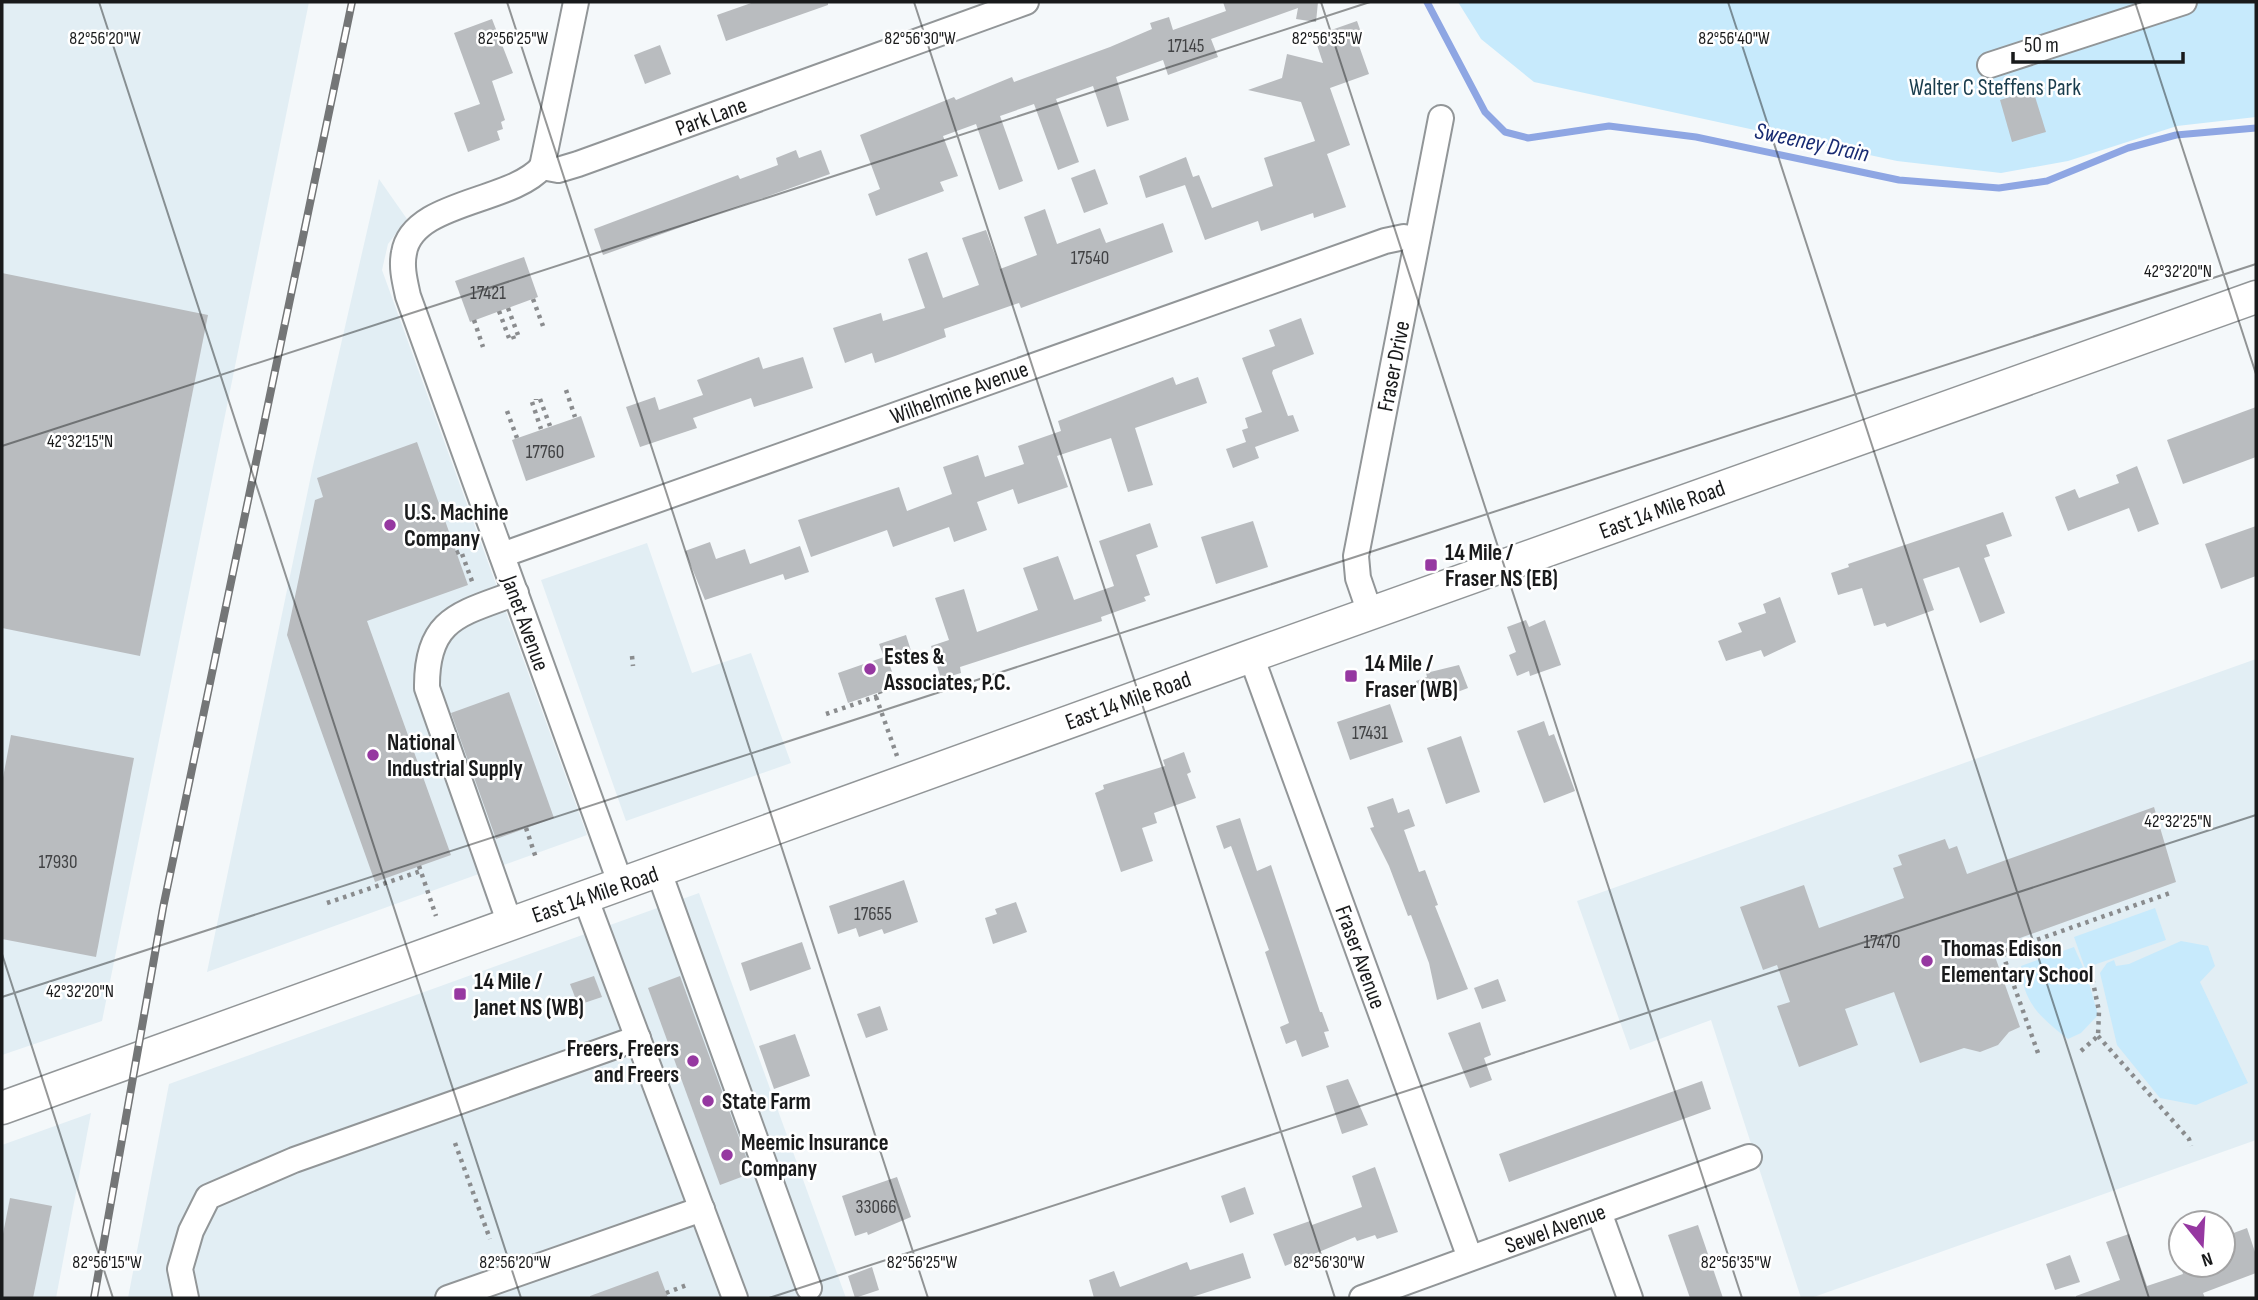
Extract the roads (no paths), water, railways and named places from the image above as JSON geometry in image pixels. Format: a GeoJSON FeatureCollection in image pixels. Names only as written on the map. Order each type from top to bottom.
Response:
{"type":"FeatureCollection","features":[{"type":"Feature","properties":{"kind":"main road","name":"East 14 Mile Road"},"geometry":{"type":"LineString","coordinates":[[2,1108],[1370,613],[2256,297]]}},
{"type":"Feature","properties":{"kind":"street"},"geometry":{"type":"LineString","coordinates":[[542,167],[576,2]]}},
{"type":"Feature","properties":{"kind":"street","name":"Park Lane"},"geometry":{"type":"LineString","coordinates":[[542,167],[558,170],[578,164],[1026,2]]}},
{"type":"Feature","properties":{"kind":"street"},"geometry":{"type":"LineString","coordinates":[[1990,65],[2184,2]]}},
{"type":"Feature","properties":{"kind":"street","name":"Fraser Drive"},"geometry":{"type":"LineString","coordinates":[[1370,613],[1358,578],[1356,556],[1441,118]]}},
{"type":"Feature","properties":{"kind":"street","name":"Janet Avenue"},"geometry":{"type":"LineString","coordinates":[[542,167],[531,180],[442,212],[415,231],[404,252],[408,296],[621,885]]}},
{"type":"Feature","properties":{"kind":"street","name":"Wilhelmine Avenue"},"geometry":{"type":"LineString","coordinates":[[502,555],[1385,241],[1404,237],[1418,239]]}},
{"type":"Feature","properties":{"kind":"street"},"geometry":{"type":"LineString","coordinates":[[510,924],[427,688],[427,664],[436,640],[454,616],[516,593]]}},
{"type":"Feature","properties":{"kind":"street","name":"Fraser Avenue"},"geometry":{"type":"LineString","coordinates":[[1251,656],[1470,1258]]}},
{"type":"Feature","properties":{"kind":"street"},"geometry":{"type":"LineString","coordinates":[[659,872],[809,1289]]}},
{"type":"Feature","properties":{"kind":"street"},"geometry":{"type":"LineString","coordinates":[[585,897],[735,1298]]}},
{"type":"Feature","properties":{"kind":"street"},"geometry":{"type":"LineString","coordinates":[[186,1298],[180,1269],[191,1231],[208,1197],[294,1160],[638,1038]]}},
{"type":"Feature","properties":{"kind":"street","name":"Sewel Avenue"},"geometry":{"type":"LineString","coordinates":[[1362,1298],[1749,1157]]}},
{"type":"Feature","properties":{"kind":"street"},"geometry":{"type":"LineString","coordinates":[[448,1298],[702,1209]]}},
{"type":"Feature","properties":{"kind":"street"},"geometry":{"type":"LineString","coordinates":[[1599,1212],[1630,1298]]}},
{"type":"Feature","properties":{"kind":"waterway","name":"Sweeney Drain"},"geometry":{"type":"LineString","coordinates":[[1427,2],[1485,112],[1505,132],[1528,138],[1609,126],[1696,137],[1899,180],[1999,188],[2047,181],[2128,148],[2176,135],[2256,128]]}},
{"type":"Feature","properties":{"kind":"railway"},"geometry":{"type":"LineString","coordinates":[[94,1298],[163,908],[352,2]]}},
{"type":"Feature","properties":{"kind":"place","name":"U.S. Machine Company"},"geometry":{"type":"Point","coordinates":[390,525]}},
{"type":"Feature","properties":{"kind":"place","name":"14 Mile / Fraser NS (EB)"},"geometry":{"type":"Point","coordinates":[1431,565]}},
{"type":"Feature","properties":{"kind":"place","name":"Estes & Associates, P.C."},"geometry":{"type":"Point","coordinates":[870,669]}},
{"type":"Feature","properties":{"kind":"place","name":"14 Mile / Fraser (WB)"},"geometry":{"type":"Point","coordinates":[1351,676]}},
{"type":"Feature","properties":{"kind":"place","name":"National Industrial Supply"},"geometry":{"type":"Point","coordinates":[373,755]}},
{"type":"Feature","properties":{"kind":"place","name":"Thomas Edison Elementary School"},"geometry":{"type":"Point","coordinates":[1927,961]}},
{"type":"Feature","properties":{"kind":"place","name":"14 Mile / Janet NS (WB)"},"geometry":{"type":"Point","coordinates":[460,994]}},
{"type":"Feature","properties":{"kind":"place","name":"Freers, Freers and Freers"},"geometry":{"type":"Point","coordinates":[693,1061]}},
{"type":"Feature","properties":{"kind":"place","name":"State Farm"},"geometry":{"type":"Point","coordinates":[708,1101]}},
{"type":"Feature","properties":{"kind":"place","name":"Meemic Insurance Company"},"geometry":{"type":"Point","coordinates":[727,1155]}},
{"type":"Feature","properties":{"kind":"park label","name":"Walter C Steffens Park"},"geometry":{"type":"Point","coordinates":[1995,87]}}]}
